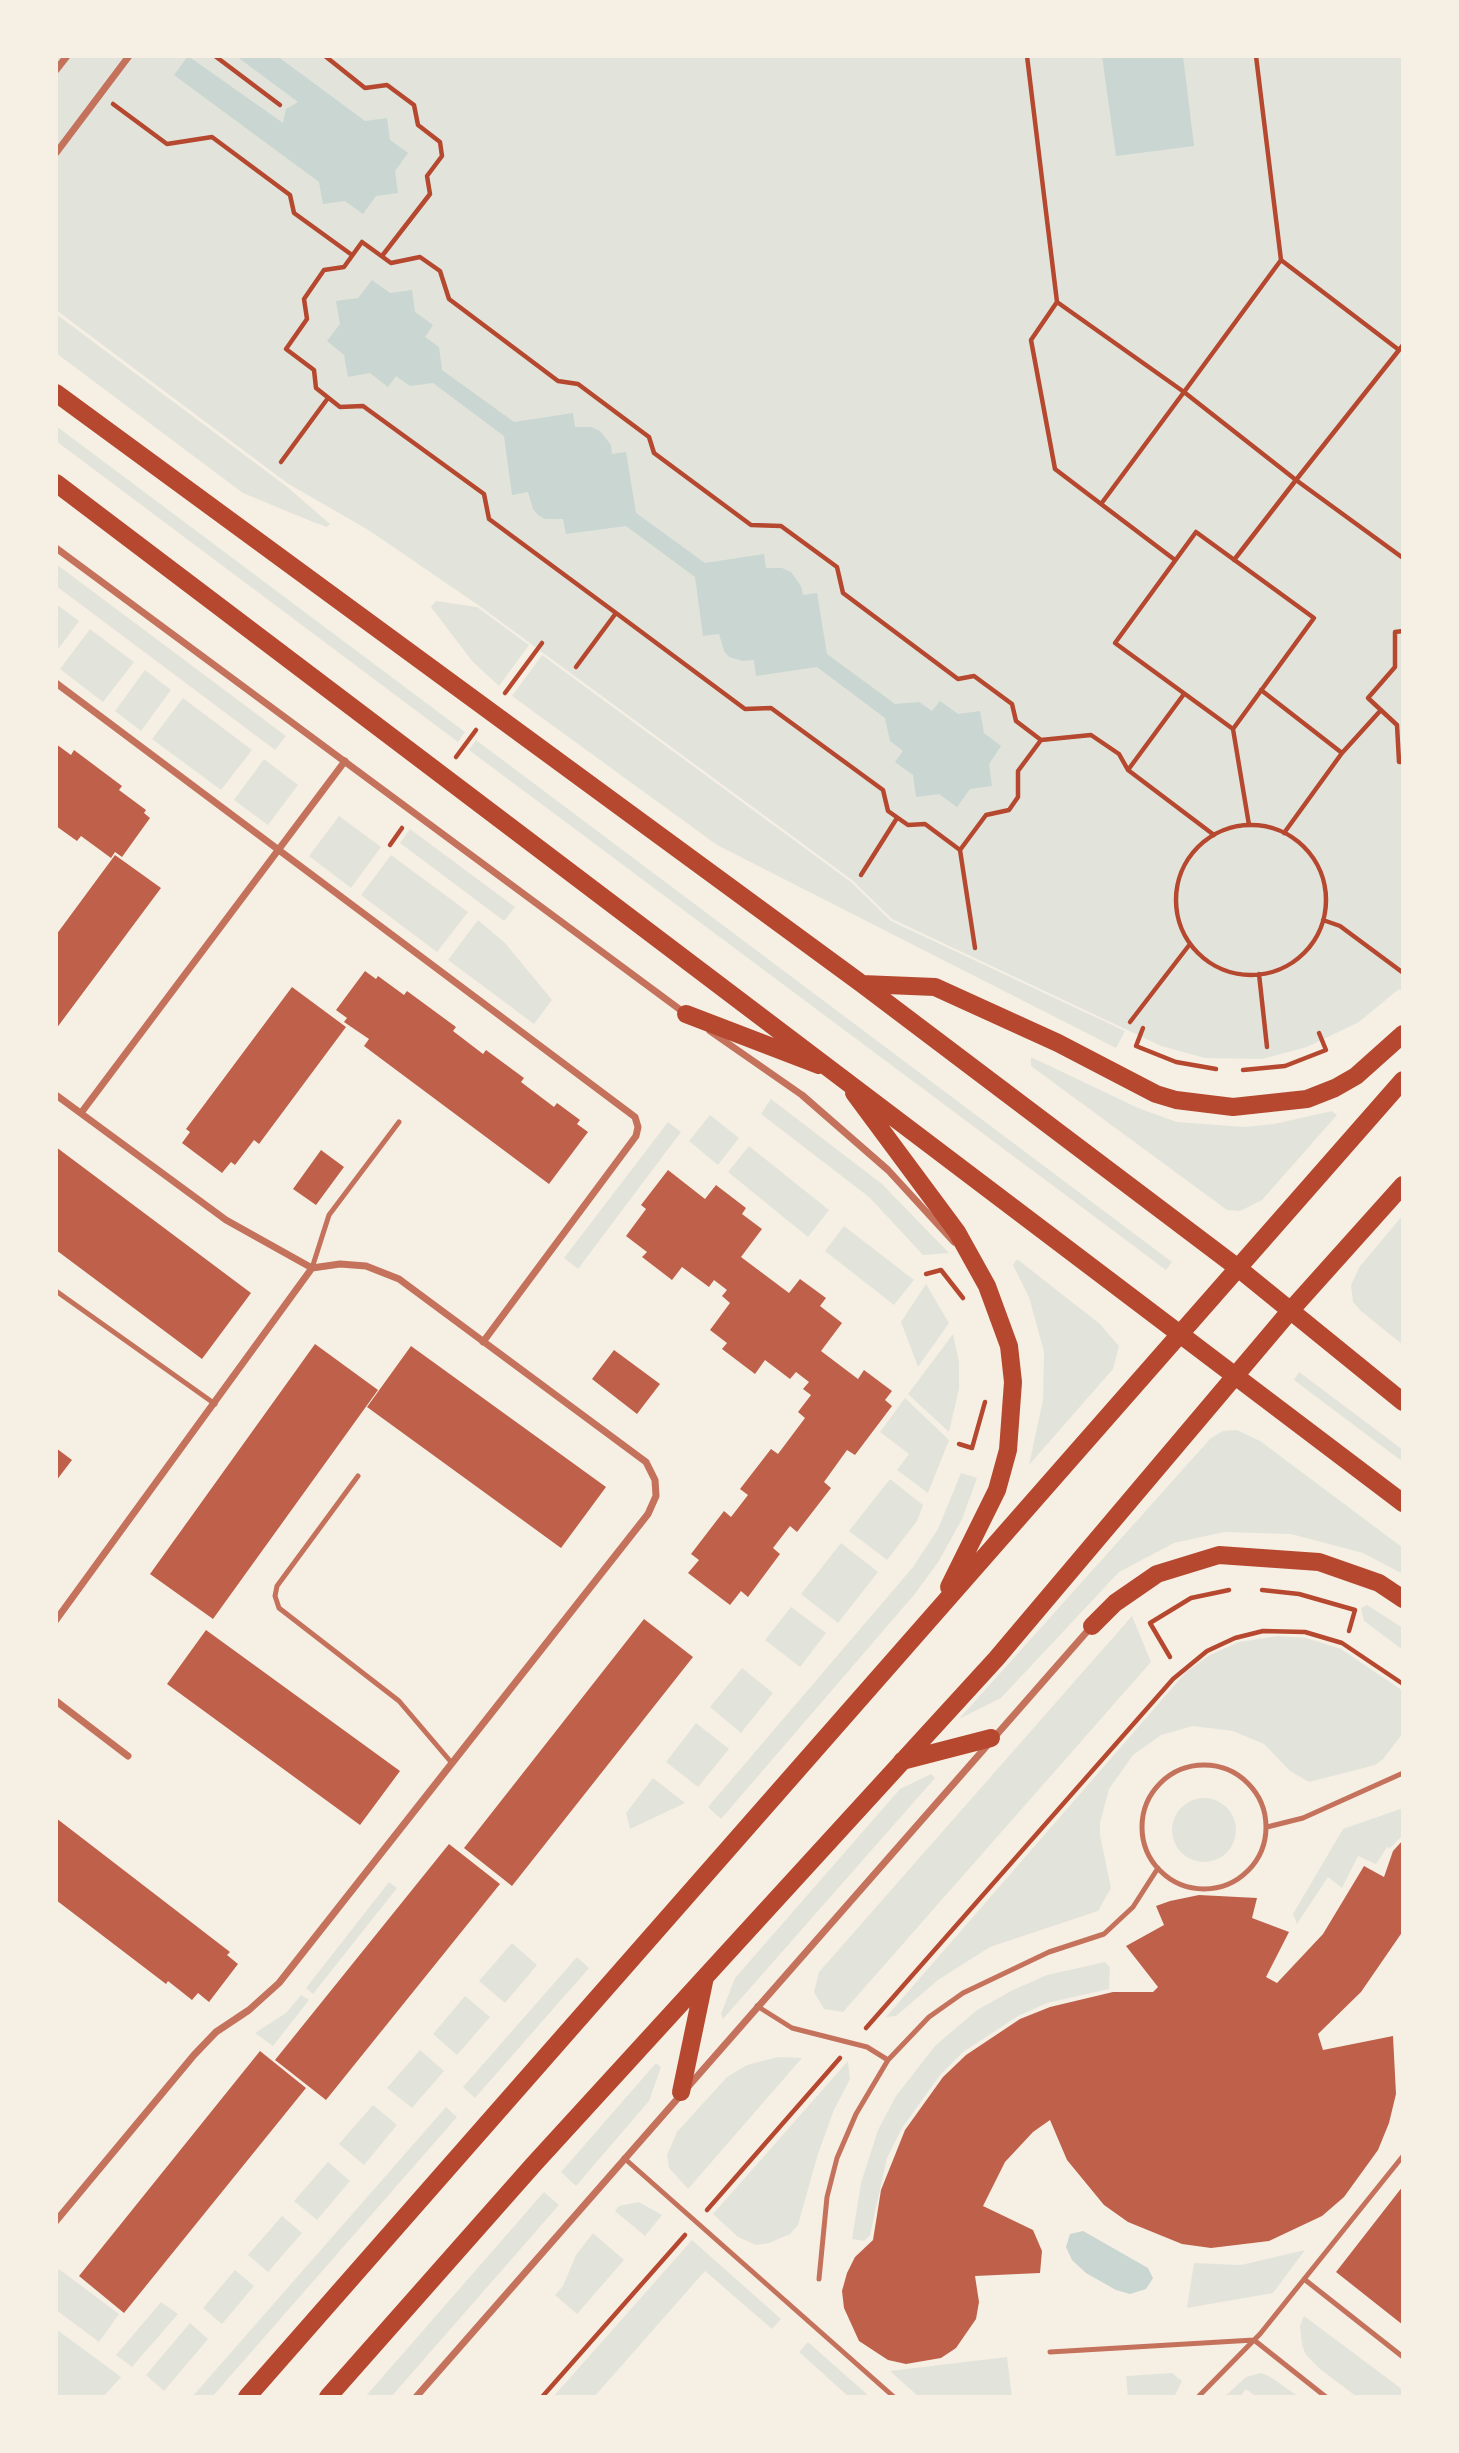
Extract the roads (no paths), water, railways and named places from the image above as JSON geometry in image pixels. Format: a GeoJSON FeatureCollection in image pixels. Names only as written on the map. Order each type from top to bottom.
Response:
{"type":"FeatureCollection","features":[{"type":"Feature","properties":{"kind":"main road"},"geometry":{"type":"LineString","coordinates":[[56,393],[862,984],[1238,1268],[1403,1402]]}},
{"type":"Feature","properties":{"kind":"main road"},"geometry":{"type":"LineString","coordinates":[[56,482],[838,1073],[1180,1337],[1403,1503]]}},
{"type":"Feature","properties":{"kind":"main road"},"geometry":{"type":"LineString","coordinates":[[862,984],[935,987],[1058,1043],[1157,1094],[1200,1104],[1233,1107],[1307,1099],[1356,1076],[1403,1034]]}},
{"type":"Feature","properties":{"kind":"main road"},"geometry":{"type":"LineString","coordinates":[[686,1014],[838,1073],[930,1191],[977,1266],[1009,1346],[1013,1381],[1008,1450],[983,1521],[936,1611]]}},
{"type":"Feature","properties":{"kind":"main road"},"geometry":{"type":"LineString","coordinates":[[247,2397],[1403,1080]]}},
{"type":"Feature","properties":{"kind":"main road"},"geometry":{"type":"LineString","coordinates":[[328,2397],[534,2164],[996,1659],[1290,1311],[1403,1185]]}},
{"type":"Feature","properties":{"kind":"main road"},"geometry":{"type":"LineString","coordinates":[[1092,1626],[1115,1603],[1157,1574],[1219,1555],[1319,1562],[1379,1583],[1403,1599]]}},
{"type":"Feature","properties":{"kind":"main road"},"geometry":{"type":"LineString","coordinates":[[902,1761],[991,1738]]}},
{"type":"Feature","properties":{"kind":"main road"},"geometry":{"type":"LineString","coordinates":[[681,2092],[705,1977]]}},
{"type":"Feature","properties":{"kind":"street"},"geometry":{"type":"LineString","coordinates":[[56,70],[67,56]]}},
{"type":"Feature","properties":{"kind":"street"},"geometry":{"type":"LineString","coordinates":[[56,153],[127,56]]}},
{"type":"Feature","properties":{"kind":"street"},"geometry":{"type":"LineString","coordinates":[[56,548],[686,1014],[802,1096],[888,1170],[977,1266]]}},
{"type":"Feature","properties":{"kind":"street"},"geometry":{"type":"LineString","coordinates":[[56,683],[635,1117],[638,1127],[636,1136],[483,1342]]}},
{"type":"Feature","properties":{"kind":"street"},"geometry":{"type":"LineString","coordinates":[[81,1113],[345,761]]}},
{"type":"Feature","properties":{"kind":"street"},"geometry":{"type":"LineString","coordinates":[[56,1095],[226,1220],[312,1268],[366,1266],[399,1279],[646,1462],[655,1480],[656,1496],[648,1514],[279,1983],[249,2010],[216,2032],[194,2055],[56,2221]]}},
{"type":"Feature","properties":{"kind":"street"},"geometry":{"type":"LineString","coordinates":[[56,1620],[312,1268]]}},
{"type":"Feature","properties":{"kind":"street"},"geometry":{"type":"LineString","coordinates":[[416,2397],[756,2006],[1092,1626]]}},
{"type":"Feature","properties":{"kind":"street"},"geometry":{"type":"LineString","coordinates":[[56,1701],[128,1756]]}},
{"type":"Feature","properties":{"kind":"lane"},"geometry":{"type":"LineString","coordinates":[[312,1268],[329,1215],[399,1122]]}},
{"type":"Feature","properties":{"kind":"lane"},"geometry":{"type":"LineString","coordinates":[[56,1291],[215,1404]]}},
{"type":"Feature","properties":{"kind":"lane"},"geometry":{"type":"LineString","coordinates":[[358,1476],[277,1586],[275,1596],[278,1608],[399,1701],[451,1762]]}},
{"type":"Feature","properties":{"kind":"lane"},"geometry":{"type":"LineString","coordinates":[[1212,1765],[1240,1776],[1259,1798],[1267,1827],[1265,1842],[1251,1868],[1227,1885],[1197,1888],[1182,1885],[1158,1868],[1144,1842],[1144,1812],[1158,1786],[1182,1769],[1212,1765]]}},
{"type":"Feature","properties":{"kind":"lane"},"geometry":{"type":"LineString","coordinates":[[1267,1827],[1303,1818],[1402,1775]]}},
{"type":"Feature","properties":{"kind":"lane"},"geometry":{"type":"LineString","coordinates":[[819,2279],[827,2197],[837,2158],[856,2114],[888,2060],[929,2017],[962,1993],[1049,1952],[1104,1934],[1133,1907],[1158,1868]]}},
{"type":"Feature","properties":{"kind":"lane"},"geometry":{"type":"LineString","coordinates":[[756,2006],[792,2028],[853,2043],[888,2060]]}},
{"type":"Feature","properties":{"kind":"lane"},"geometry":{"type":"LineString","coordinates":[[1198,2397],[1254,2340],[1403,2156]]}},
{"type":"Feature","properties":{"kind":"lane"},"geometry":{"type":"LineString","coordinates":[[624,2158],[894,2397]]}},
{"type":"Feature","properties":{"kind":"lane"},"geometry":{"type":"LineString","coordinates":[[1304,2278],[1403,2357]]}},
{"type":"Feature","properties":{"kind":"lane"},"geometry":{"type":"LineString","coordinates":[[1049,2352],[1254,2340],[1326,2397]]}}]}
